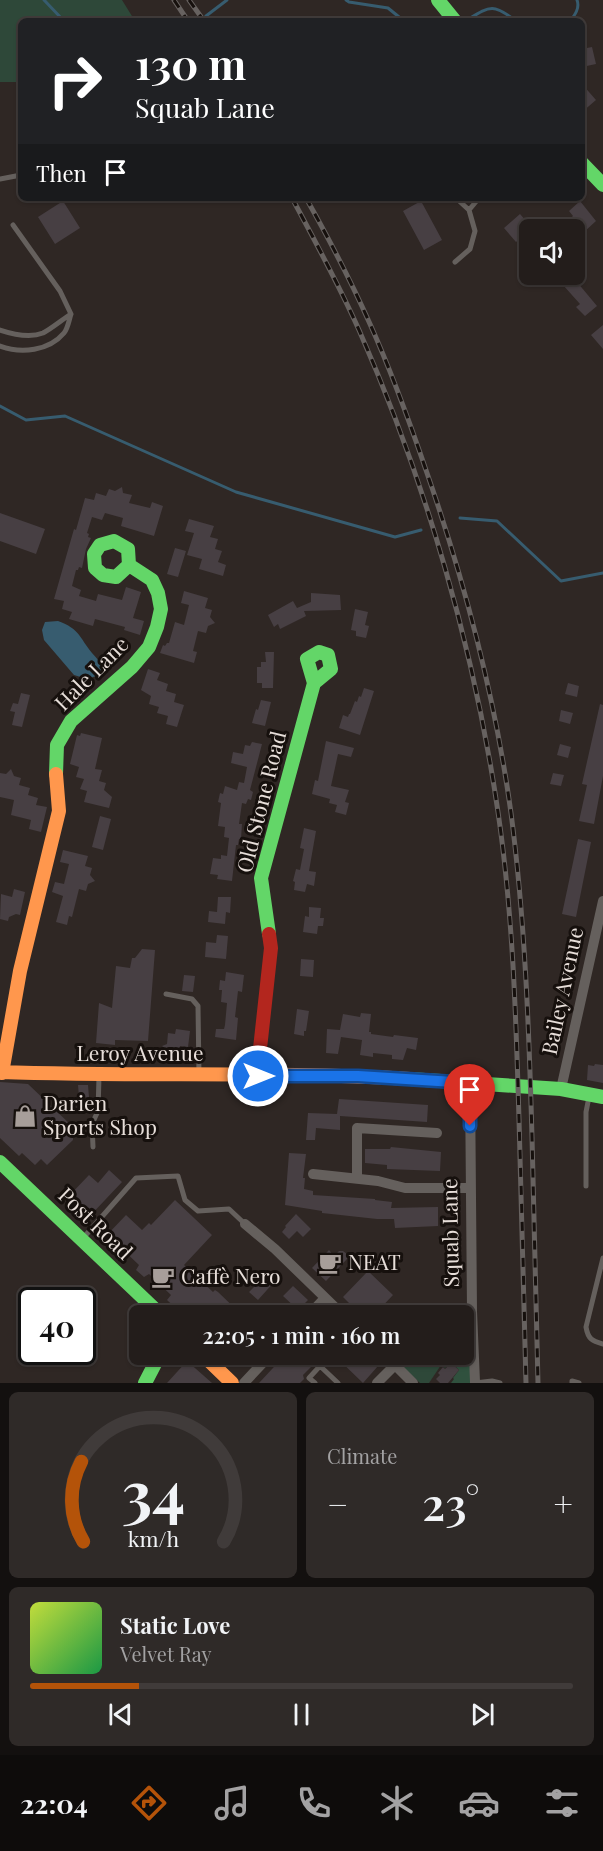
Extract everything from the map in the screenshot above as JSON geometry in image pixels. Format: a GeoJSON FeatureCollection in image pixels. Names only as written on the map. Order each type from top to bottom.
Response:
{"type":"FeatureCollection","features":[{"type":"Feature","properties":{"kind":"street"},"geometry":{"type":"LineString","coordinates":[[438,0],[453,18]]}},
{"type":"Feature","properties":{"kind":"street"},"geometry":{"type":"LineString","coordinates":[[585,166],[603,185]]}},
{"type":"Feature","properties":{"kind":"street","name":"Hale Lane"},"geometry":{"type":"LineString","coordinates":[[1,1072],[20,971],[59,811],[56,776],[57,746],[71,721],[132,667],[149,647],[157,627],[161,609],[158,593],[152,580],[129,565]]}},
{"type":"Feature","properties":{"kind":"street","name":"Old Stone Road"},"geometry":{"type":"LineString","coordinates":[[258,1076],[271,948],[261,878],[314,683]]}},
{"type":"Feature","properties":{"kind":"street","name":"Bailey Avenue"},"geometry":{"type":"LineString","coordinates":[[561,1089],[603,901]]}},
{"type":"Feature","properties":{"kind":"street","name":"Leroy Avenue"},"geometry":{"type":"LineString","coordinates":[[1,1072],[99,1075],[358,1076],[561,1089],[596,1096]]}},
{"type":"Feature","properties":{"kind":"street","name":"Squab Lane"},"geometry":{"type":"LineString","coordinates":[[470,1083],[475,1383]]}},
{"type":"Feature","properties":{"kind":"street"},"geometry":{"type":"LineString","coordinates":[[357,1178],[357,1128],[437,1132]]}},
{"type":"Feature","properties":{"kind":"street","name":"Post Road"},"geometry":{"type":"LineString","coordinates":[[0,1162],[150,1305]]}},
{"type":"Feature","properties":{"kind":"street"},"geometry":{"type":"LineString","coordinates":[[313,1174],[378,1181],[405,1188],[470,1188]]}},
{"type":"Feature","properties":{"kind":"street"},"geometry":{"type":"LineString","coordinates":[[245,1224],[275,1249],[332,1305]]}},
{"type":"Feature","properties":{"kind":"street"},"geometry":{"type":"LineString","coordinates":[[318,1305],[325,1298]]}},
{"type":"Feature","properties":{"kind":"street"},"geometry":{"type":"LineString","coordinates":[[145,1383],[154,1365]]}},
{"type":"Feature","properties":{"kind":"street"},"geometry":{"type":"LineString","coordinates":[[213,1365],[232,1383]]}},
{"type":"Feature","properties":{"kind":"street"},"geometry":{"type":"LineString","coordinates":[[244,1383],[261,1365]]}},
{"type":"Feature","properties":{"kind":"street"},"geometry":{"type":"LineString","coordinates":[[377,1383],[395,1365],[412,1383]]}},
{"type":"Feature","properties":{"kind":"lane"},"geometry":{"type":"LineString","coordinates":[[0,179],[18,176]]}},
{"type":"Feature","properties":{"kind":"lane"},"geometry":{"type":"LineString","coordinates":[[454,262],[470,249],[475,231],[468,210],[459,201]]}},
{"type":"Feature","properties":{"kind":"lane"},"geometry":{"type":"LineString","coordinates":[[468,210],[476,201]]}},
{"type":"Feature","properties":{"kind":"lane"},"geometry":{"type":"LineString","coordinates":[[0,346],[7,349],[29,350],[48,347],[65,332],[71,314],[60,291],[13,225]]}},
{"type":"Feature","properties":{"kind":"lane"},"geometry":{"type":"LineString","coordinates":[[0,330],[10,334],[43,333],[71,314]]}},
{"type":"Feature","properties":{"kind":"lane"},"geometry":{"type":"LineString","coordinates":[[166,994],[192,999],[198,1006],[199,1075]]}},
{"type":"Feature","properties":{"kind":"lane"},"geometry":{"type":"LineString","coordinates":[[93,1147],[92,1124],[98,1112],[99,1075]]}},
{"type":"Feature","properties":{"kind":"lane"},"geometry":{"type":"LineString","coordinates":[[586,1186],[586,1112],[596,1096]]}},
{"type":"Feature","properties":{"kind":"lane"},"geometry":{"type":"LineString","coordinates":[[81,1240],[136,1178],[178,1176],[185,1200],[198,1211],[229,1209],[245,1224]]}},
{"type":"Feature","properties":{"kind":"lane"},"geometry":{"type":"LineString","coordinates":[[603,1258],[586,1328],[587,1336],[592,1341],[603,1344]]}},
{"type":"Feature","properties":{"kind":"lane"},"geometry":{"type":"LineString","coordinates":[[315,1383],[309,1378],[320,1366],[338,1383]]}},
{"type":"Feature","properties":{"kind":"lane"},"geometry":{"type":"LineString","coordinates":[[475,1383],[492,1381],[501,1383]]}},
{"type":"Feature","properties":{"kind":"lane"},"geometry":{"type":"LineString","coordinates":[[572,1383],[572,1381],[579,1383]]}},
{"type":"Feature","properties":{"kind":"green space"},"geometry":{"type":"Polygon","coordinates":[[[0,0],[122,0],[133,18],[18,18],[18,82],[0,82],[0,0]]]}},
{"type":"Feature","properties":{"kind":"green space"},"geometry":{"type":"Polygon","coordinates":[[[403,1365],[441,1365],[429,1383],[420,1383],[403,1365]]]}},
{"type":"Feature","properties":{"kind":"green space"},"geometry":{"type":"Polygon","coordinates":[[[454,1365],[469,1365],[472,1383],[451,1383],[459,1370],[454,1365]]]}},
{"type":"Feature","properties":{"kind":"water"},"geometry":{"type":"Polygon","coordinates":[[[58,621],[75,630],[101,664],[104,668],[99,675],[87,679],[74,675],[44,640],[42,630],[45,622],[58,621]]]}},
{"type":"Feature","properties":{"kind":"building"},"geometry":{"type":"Polygon","coordinates":[[[592,47],[596,64],[585,66],[585,48],[592,47]]]}},
{"type":"Feature","properties":{"kind":"building"},"geometry":{"type":"Polygon","coordinates":[[[585,87],[596,100],[585,109],[585,87]]]}},
{"type":"Feature","properties":{"kind":"building"},"geometry":{"type":"Polygon","coordinates":[[[63,201],[80,228],[55,244],[38,217],[63,201]]]}},
{"type":"Feature","properties":{"kind":"building"},"geometry":{"type":"Polygon","coordinates":[[[421,201],[442,240],[424,250],[403,211],[421,201]]]}},
{"type":"Feature","properties":{"kind":"building"},"geometry":{"type":"Polygon","coordinates":[[[580,201],[596,221],[585,231],[585,219],[570,219],[573,216],[569,211],[580,201]]]}},
{"type":"Feature","properties":{"kind":"building"},"geometry":{"type":"Polygon","coordinates":[[[520,214],[524,219],[519,219],[519,239],[516,242],[504,228],[520,214]]]}},
{"type":"Feature","properties":{"kind":"building"},"geometry":{"type":"Polygon","coordinates":[[[563,285],[580,285],[597,306],[585,316],[576,307],[580,304],[563,285]]]}},
{"type":"Feature","properties":{"kind":"building"},"geometry":{"type":"Polygon","coordinates":[[[603,325],[603,349],[591,335],[603,325]]]}},
{"type":"Feature","properties":{"kind":"building"},"geometry":{"type":"Polygon","coordinates":[[[122,487],[123,493],[132,495],[129,503],[150,508],[152,502],[163,506],[154,536],[121,526],[123,518],[105,513],[102,520],[92,517],[87,533],[91,538],[82,568],[79,567],[76,570],[72,586],[81,590],[79,596],[96,601],[98,594],[122,600],[126,587],[141,592],[133,618],[144,621],[140,635],[124,630],[125,627],[95,619],[93,626],[69,619],[72,612],[62,609],[64,601],[54,599],[85,498],[94,500],[96,493],[106,496],[109,489],[115,491],[122,487]]]}},
{"type":"Feature","properties":{"kind":"building"},"geometry":{"type":"Polygon","coordinates":[[[0,513],[45,529],[36,554],[0,541],[0,513]]]}},
{"type":"Feature","properties":{"kind":"building"},"geometry":{"type":"Polygon","coordinates":[[[189,519],[214,526],[210,537],[218,539],[215,549],[222,551],[218,562],[226,565],[223,576],[199,569],[202,559],[187,555],[194,533],[185,531],[189,519]]]}},
{"type":"Feature","properties":{"kind":"building"},"geometry":{"type":"Polygon","coordinates":[[[175,548],[186,551],[178,577],[167,574],[175,548]]]}},
{"type":"Feature","properties":{"kind":"building"},"geometry":{"type":"Polygon","coordinates":[[[184,591],[208,598],[205,608],[212,610],[210,617],[215,623],[208,626],[206,633],[198,631],[193,651],[197,652],[194,663],[160,653],[163,645],[169,643],[175,622],[184,625],[189,605],[181,603],[184,591]]]}},
{"type":"Feature","properties":{"kind":"building"},"geometry":{"type":"Polygon","coordinates":[[[311,593],[340,595],[341,610],[304,611],[306,616],[280,629],[278,624],[274,627],[268,615],[293,601],[297,608],[311,602],[311,593]]]}},
{"type":"Feature","properties":{"kind":"building"},"geometry":{"type":"Polygon","coordinates":[[[355,609],[368,612],[365,625],[369,626],[366,638],[356,636],[356,631],[351,630],[355,609]]]}},
{"type":"Feature","properties":{"kind":"building"},"geometry":{"type":"Polygon","coordinates":[[[265,652],[274,652],[273,688],[262,688],[262,683],[257,683],[257,667],[261,667],[261,662],[266,662],[265,652]]]}},
{"type":"Feature","properties":{"kind":"building"},"geometry":{"type":"Polygon","coordinates":[[[148,669],[160,673],[157,680],[168,684],[166,691],[176,694],[174,702],[184,705],[177,727],[166,724],[168,716],[157,713],[159,707],[149,704],[151,696],[141,690],[148,669]]]}},
{"type":"Feature","properties":{"kind":"building"},"geometry":{"type":"Polygon","coordinates":[[[568,683],[579,686],[577,697],[565,694],[568,683]]]}},
{"type":"Feature","properties":{"kind":"building"},"geometry":{"type":"Polygon","coordinates":[[[364,688],[374,691],[360,735],[339,728],[343,715],[348,717],[364,688]]]}},
{"type":"Feature","properties":{"kind":"building"},"geometry":{"type":"Polygon","coordinates":[[[21,693],[30,695],[22,727],[12,725],[15,712],[10,711],[13,703],[18,704],[21,693]]]}},
{"type":"Feature","properties":{"kind":"building"},"geometry":{"type":"Polygon","coordinates":[[[261,700],[271,702],[265,726],[252,723],[261,700]]]}},
{"type":"Feature","properties":{"kind":"building"},"geometry":{"type":"Polygon","coordinates":[[[600,704],[603,705],[603,776],[594,824],[579,821],[587,785],[582,784],[600,704]]]}},
{"type":"Feature","properties":{"kind":"building"},"geometry":{"type":"Polygon","coordinates":[[[561,710],[573,713],[570,724],[559,721],[561,710]]]}},
{"type":"Feature","properties":{"kind":"building"},"geometry":{"type":"Polygon","coordinates":[[[81,733],[102,738],[95,769],[102,770],[99,781],[106,783],[104,790],[112,797],[109,808],[84,802],[87,791],[80,789],[84,779],[76,777],[79,767],[70,764],[77,735],[80,736],[81,733]]]}},
{"type":"Feature","properties":{"kind":"building"},"geometry":{"type":"Polygon","coordinates":[[[326,741],[354,748],[351,757],[338,754],[331,786],[349,790],[345,802],[349,803],[346,815],[335,812],[337,805],[329,803],[330,799],[312,794],[315,780],[318,781],[326,741]]]}},
{"type":"Feature","properties":{"kind":"building"},"geometry":{"type":"Polygon","coordinates":[[[252,742],[262,744],[250,790],[253,792],[251,800],[248,799],[246,804],[242,803],[239,824],[242,824],[241,839],[236,845],[232,881],[217,879],[218,875],[210,874],[213,858],[221,859],[221,855],[227,856],[229,838],[224,837],[225,827],[218,826],[220,793],[223,794],[225,786],[237,790],[239,782],[244,783],[247,767],[231,763],[233,752],[243,754],[245,745],[250,746],[252,742]]]}},
{"type":"Feature","properties":{"kind":"building"},"geometry":{"type":"Polygon","coordinates":[[[560,744],[571,747],[568,758],[557,755],[560,744]]]}},
{"type":"Feature","properties":{"kind":"building"},"geometry":{"type":"Polygon","coordinates":[[[11,769],[14,776],[21,778],[19,785],[30,788],[28,795],[38,798],[36,805],[47,807],[41,832],[29,829],[31,820],[11,815],[14,800],[0,797],[0,773],[6,774],[11,769]]]}},
{"type":"Feature","properties":{"kind":"building"},"geometry":{"type":"Polygon","coordinates":[[[553,773],[564,775],[561,786],[550,784],[553,773]]]}},
{"type":"Feature","properties":{"kind":"building"},"geometry":{"type":"Polygon","coordinates":[[[100,816],[111,819],[103,850],[92,847],[100,816]]]}},
{"type":"Feature","properties":{"kind":"building"},"geometry":{"type":"Polygon","coordinates":[[[304,828],[316,831],[309,871],[316,872],[314,886],[307,884],[305,892],[294,890],[295,882],[293,881],[296,869],[300,870],[304,849],[300,848],[304,828]]]}},
{"type":"Feature","properties":{"kind":"building"},"geometry":{"type":"Polygon","coordinates":[[[578,839],[591,842],[576,917],[562,914],[578,839]]]}},
{"type":"Feature","properties":{"kind":"building"},"geometry":{"type":"Polygon","coordinates":[[[63,850],[88,856],[85,866],[92,868],[90,875],[95,881],[88,884],[86,891],[79,889],[72,917],[69,916],[67,925],[56,922],[63,896],[52,892],[55,882],[64,884],[69,864],[60,862],[63,850]]]}},
{"type":"Feature","properties":{"kind":"building"},"geometry":{"type":"Polygon","coordinates":[[[14,889],[25,892],[20,915],[9,917],[8,921],[0,919],[1,894],[12,897],[14,889]]]}},
{"type":"Feature","properties":{"kind":"building"},"geometry":{"type":"Polygon","coordinates":[[[218,897],[231,897],[230,913],[226,912],[225,924],[208,922],[209,911],[217,912],[218,897]]]}},
{"type":"Feature","properties":{"kind":"building"},"geometry":{"type":"Polygon","coordinates":[[[309,907],[321,908],[320,918],[324,918],[323,926],[318,926],[317,934],[303,932],[305,916],[309,917],[309,907]]]}},
{"type":"Feature","properties":{"kind":"building"},"geometry":{"type":"Polygon","coordinates":[[[217,935],[228,936],[226,959],[205,957],[206,942],[216,943],[217,935]]]}},
{"type":"Feature","properties":{"kind":"building"},"geometry":{"type":"Polygon","coordinates":[[[142,949],[155,950],[148,1041],[115,1040],[115,1045],[96,1043],[99,1003],[112,1008],[116,966],[130,968],[132,958],[135,958],[142,949]]]}},
{"type":"Feature","properties":{"kind":"building"},"geometry":{"type":"Polygon","coordinates":[[[301,959],[314,960],[313,977],[300,976],[301,959]]]}},
{"type":"Feature","properties":{"kind":"building"},"geometry":{"type":"Polygon","coordinates":[[[226,972],[244,975],[242,992],[238,991],[235,1017],[238,1018],[236,1040],[215,1037],[216,1029],[224,1029],[225,1025],[227,1003],[221,1002],[222,990],[219,990],[220,980],[225,981],[226,972]]]}},
{"type":"Feature","properties":{"kind":"building"},"geometry":{"type":"Polygon","coordinates":[[[184,975],[195,976],[193,992],[182,991],[184,975]]]}},
{"type":"Feature","properties":{"kind":"building"},"geometry":{"type":"Polygon","coordinates":[[[297,1009],[309,1011],[304,1036],[294,1034],[297,1009]]]}},
{"type":"Feature","properties":{"kind":"building"},"geometry":{"type":"Polygon","coordinates":[[[361,1013],[371,1014],[369,1032],[371,1034],[418,1038],[416,1050],[407,1048],[403,1060],[392,1059],[392,1055],[373,1053],[373,1057],[360,1055],[362,1040],[341,1037],[338,1054],[326,1053],[327,1029],[340,1030],[343,1014],[360,1017],[361,1013]]]}},
{"type":"Feature","properties":{"kind":"building"},"geometry":{"type":"Polygon","coordinates":[[[176,1029],[190,1031],[188,1047],[180,1046],[179,1052],[168,1051],[162,1046],[167,1044],[168,1033],[175,1034],[176,1029]]]}},
{"type":"Feature","properties":{"kind":"building"},"geometry":{"type":"Polygon","coordinates":[[[595,1064],[603,1065],[603,1083],[587,1080],[588,1065],[594,1066],[595,1064]]]}},
{"type":"Feature","properties":{"kind":"building"},"geometry":{"type":"Polygon","coordinates":[[[0,1082],[28,1084],[72,1126],[69,1129],[73,1133],[73,1140],[47,1165],[41,1159],[35,1165],[22,1153],[19,1156],[0,1138],[0,1082]]]}},
{"type":"Feature","properties":{"kind":"building"},"geometry":{"type":"Polygon","coordinates":[[[78,1085],[88,1085],[89,1097],[79,1097],[78,1085]]]}},
{"type":"Feature","properties":{"kind":"building"},"geometry":{"type":"Polygon","coordinates":[[[339,1099],[428,1105],[427,1122],[340,1116],[340,1130],[316,1128],[315,1140],[306,1140],[308,1113],[337,1114],[339,1099]]]}},
{"type":"Feature","properties":{"kind":"building"},"geometry":{"type":"Polygon","coordinates":[[[391,1147],[441,1152],[440,1171],[387,1169],[387,1165],[365,1163],[365,1149],[390,1149],[391,1147]]]}},
{"type":"Feature","properties":{"kind":"building"},"geometry":{"type":"Polygon","coordinates":[[[289,1153],[306,1154],[304,1189],[313,1191],[313,1195],[375,1199],[392,1202],[391,1208],[438,1207],[438,1226],[395,1228],[394,1219],[322,1213],[322,1211],[285,1205],[289,1153]]]}},
{"type":"Feature","properties":{"kind":"building"},"geometry":{"type":"Polygon","coordinates":[[[109,1170],[122,1182],[88,1218],[67,1198],[89,1175],[98,1183],[109,1170]]]}},
{"type":"Feature","properties":{"kind":"building"},"geometry":{"type":"Polygon","coordinates":[[[175,1200],[212,1235],[184,1265],[213,1292],[215,1290],[218,1292],[232,1305],[172,1305],[167,1300],[171,1295],[149,1274],[144,1277],[136,1270],[139,1265],[119,1246],[112,1246],[108,1243],[106,1236],[126,1215],[142,1230],[149,1223],[151,1225],[175,1200]]]}},
{"type":"Feature","properties":{"kind":"building"},"geometry":{"type":"Polygon","coordinates":[[[296,1214],[311,1229],[303,1237],[297,1231],[289,1239],[282,1232],[296,1214]]]}},
{"type":"Feature","properties":{"kind":"building","name":"NEAT"},"geometry":{"type":"Polygon","coordinates":[[[329,1250],[334,1256],[339,1251],[343,1251],[347,1254],[347,1259],[326,1281],[312,1268],[329,1250]]]}},
{"type":"Feature","properties":{"kind":"building"},"geometry":{"type":"Polygon","coordinates":[[[368,1271],[393,1295],[383,1305],[351,1305],[343,1297],[368,1271]]]}},
{"type":"Feature","properties":{"kind":"building"},"geometry":{"type":"Polygon","coordinates":[[[266,1272],[275,1281],[258,1300],[249,1292],[266,1272]]]}},
{"type":"Feature","properties":{"kind":"building"},"geometry":{"type":"Polygon","coordinates":[[[293,1286],[308,1300],[303,1305],[293,1305],[283,1296],[293,1286]]]}},
{"type":"Feature","properties":{"kind":"building"},"geometry":{"type":"Polygon","coordinates":[[[183,1365],[192,1365],[212,1383],[167,1383],[183,1365]]]}},
{"type":"Feature","properties":{"kind":"building"},"geometry":{"type":"Polygon","coordinates":[[[276,1365],[313,1365],[303,1375],[304,1379],[300,1383],[259,1383],[276,1365]]]}},
{"type":"Feature","properties":{"kind":"building"},"geometry":{"type":"Polygon","coordinates":[[[344,1365],[377,1365],[363,1383],[344,1365]]]}},
{"type":"Feature","properties":{"kind":"building"},"geometry":{"type":"Polygon","coordinates":[[[449,1365],[453,1365],[459,1370],[448,1383],[440,1383],[436,1379],[440,1375],[438,1373],[443,1367],[445,1369],[449,1365]]]}},
{"type":"Feature","properties":{"kind":"waterway"},"geometry":{"type":"LineString","coordinates":[[44,0],[61,18]]}},
{"type":"Feature","properties":{"kind":"waterway"},"geometry":{"type":"LineString","coordinates":[[206,16],[227,0]]}},
{"type":"Feature","properties":{"kind":"waterway"},"geometry":{"type":"LineString","coordinates":[[346,0],[388,8],[400,18]]}},
{"type":"Feature","properties":{"kind":"waterway"},"geometry":{"type":"LineString","coordinates":[[572,18],[577,9],[577,0]]}},
{"type":"Feature","properties":{"kind":"waterway"},"geometry":{"type":"LineString","coordinates":[[470,18],[491,8],[502,11],[512,18]]}},
{"type":"Feature","properties":{"kind":"waterway"},"geometry":{"type":"LineString","coordinates":[[0,406],[26,420],[65,416],[236,492],[395,537],[421,530]]}},
{"type":"Feature","properties":{"kind":"waterway"},"geometry":{"type":"LineString","coordinates":[[460,518],[497,521],[561,581],[603,573]]}},
{"type":"Feature","properties":{"kind":"railway"},"geometry":{"type":"LineString","coordinates":[[174,0],[186,18]]}},
{"type":"Feature","properties":{"kind":"railway"},"geometry":{"type":"LineString","coordinates":[[189,0],[202,18]]}},
{"type":"Feature","properties":{"kind":"railway"},"geometry":{"type":"LineString","coordinates":[[294,201],[351,313],[406,446],[445,566],[476,689],[488,750],[503,850],[513,966],[526,1383]]}},
{"type":"Feature","properties":{"kind":"railway"},"geometry":{"type":"LineString","coordinates":[[308,201],[363,308],[407,417],[454,556],[477,641],[496,726],[516,853],[526,975],[538,1383]]}},
{"type":"Feature","properties":{"kind":"traffic: fast"},"geometry":{"type":"LineString","coordinates":[[438,0],[453,18]]}},
{"type":"Feature","properties":{"kind":"traffic: fast"},"geometry":{"type":"LineString","coordinates":[[585,166],[603,185]]}},
{"type":"Feature","properties":{"kind":"traffic: fast"},"geometry":{"type":"LineString","coordinates":[[56,774],[57,745],[71,721],[132,667],[149,647],[157,627],[161,609],[158,593],[152,580],[129,565],[116,577],[103,575],[95,568],[94,554],[100,545],[114,541],[128,549],[129,565]]}},
{"type":"Feature","properties":{"kind":"traffic: fast"},"geometry":{"type":"LineString","coordinates":[[269,934],[261,878],[314,683],[307,659],[319,652],[328,655],[331,669],[314,683]]}},
{"type":"Feature","properties":{"kind":"traffic: fast"},"geometry":{"type":"LineString","coordinates":[[410,1079],[561,1089],[603,1097]]}},
{"type":"Feature","properties":{"kind":"traffic: fast"},"geometry":{"type":"LineString","coordinates":[[0,1162],[150,1305]]}},
{"type":"Feature","properties":{"kind":"traffic: fast"},"geometry":{"type":"LineString","coordinates":[[145,1383],[154,1365]]}},
{"type":"Feature","properties":{"kind":"traffic: slow"},"geometry":{"type":"LineString","coordinates":[[2,1073],[20,971],[59,811],[56,774]]}},
{"type":"Feature","properties":{"kind":"traffic: slow"},"geometry":{"type":"LineString","coordinates":[[0,1072],[308,1075],[410,1079]]}},
{"type":"Feature","properties":{"kind":"traffic: slow"},"geometry":{"type":"LineString","coordinates":[[213,1365],[232,1383]]}},
{"type":"Feature","properties":{"kind":"traffic: jam"},"geometry":{"type":"LineString","coordinates":[[257,1076],[271,948],[269,934]]}},
{"type":"Feature","properties":{"kind":"place","name":"Darien Sports Shop"},"geometry":{"type":"Point","coordinates":[25,1116]}},
{"type":"Feature","properties":{"kind":"place","name":"NEAT"},"geometry":{"type":"Point","coordinates":[330,1263]}},
{"type":"Feature","properties":{"kind":"place","name":"Caffè Nero"},"geometry":{"type":"Point","coordinates":[163,1277]}},
{"type":"Feature","properties":{"kind":"route"},"geometry":{"type":"LineString","coordinates":[[258,1076],[358,1076],[470,1083],[470,1126]]}}]}
